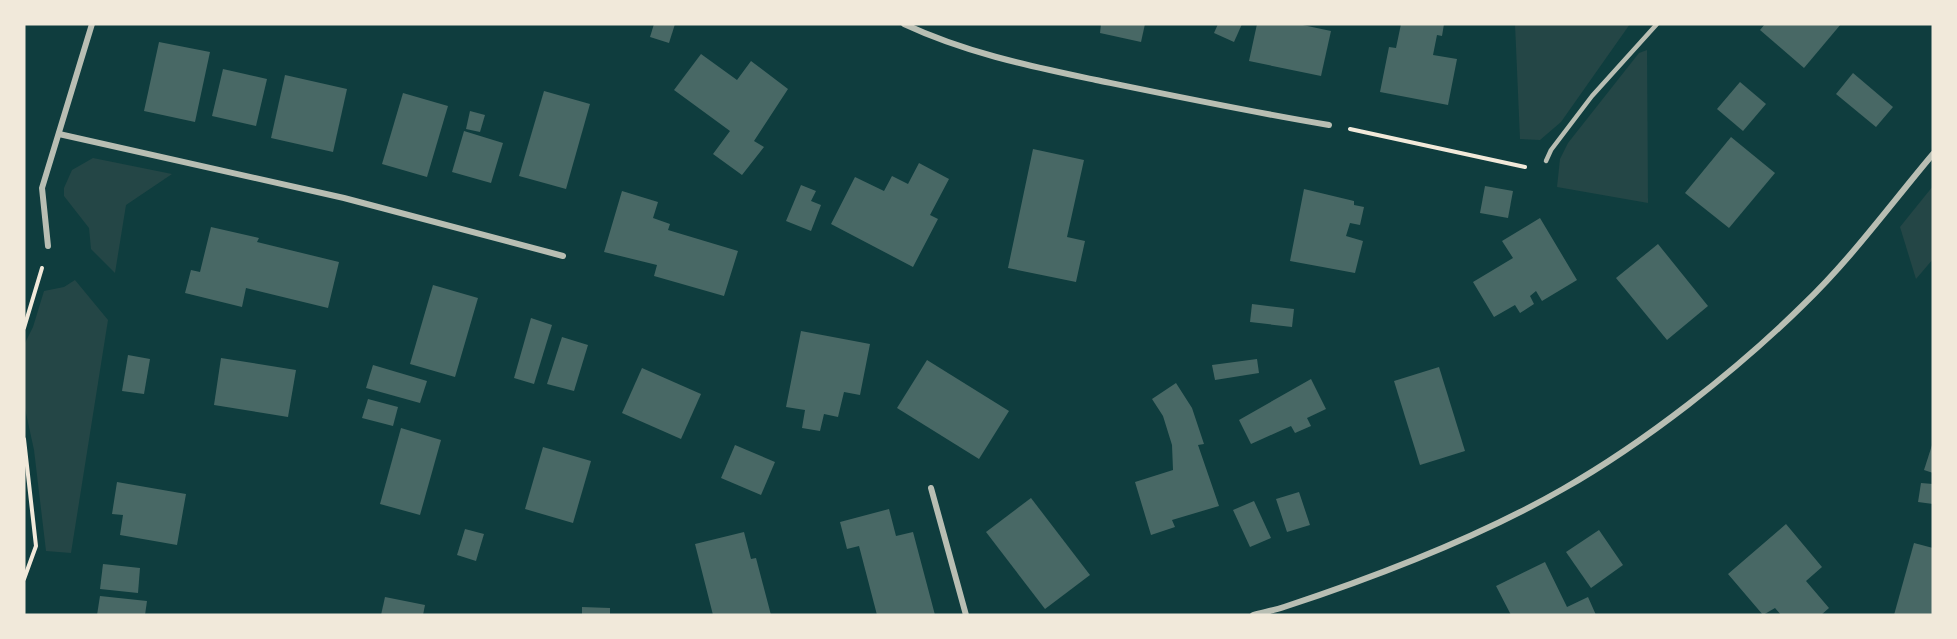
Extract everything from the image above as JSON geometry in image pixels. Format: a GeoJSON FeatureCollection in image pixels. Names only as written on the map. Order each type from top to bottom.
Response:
{"type":"FeatureCollection","features":[{"type":"Feature","properties":{"kind":"street"},"geometry":{"type":"LineString","coordinates":[[48,246],[42,188],[92,24]]}},
{"type":"Feature","properties":{"kind":"street"},"geometry":{"type":"LineString","coordinates":[[904,24],[938,40],[977,53],[1168,95],[1329,125]]}},
{"type":"Feature","properties":{"kind":"street"},"geometry":{"type":"LineString","coordinates":[[59,134],[344,198],[563,256]]}},
{"type":"Feature","properties":{"kind":"street"},"geometry":{"type":"LineString","coordinates":[[1253,615],[1282,608],[1400,564],[1499,521],[1563,490],[1628,447],[1752,354],[1805,304],[1873,229],[1933,154]]}},
{"type":"Feature","properties":{"kind":"street"},"geometry":{"type":"LineString","coordinates":[[931,488],[966,615]]}},
{"type":"Feature","properties":{"kind":"lane"},"geometry":{"type":"LineString","coordinates":[[1546,161],[1551,150],[1592,96],[1657,24]]}},
{"type":"Feature","properties":{"kind":"path"},"geometry":{"type":"LineString","coordinates":[[1354,130],[1517,165]]}},
{"type":"Feature","properties":{"kind":"path"},"geometry":{"type":"LineString","coordinates":[[24,328],[48,246]]}},
{"type":"Feature","properties":{"kind":"path"},"geometry":{"type":"LineString","coordinates":[[24,439],[36,546],[24,579]]}},
{"type":"Feature","properties":{"kind":"shaded area"},"geometry":{"type":"Polygon","coordinates":[[[1515,24],[1630,24],[1561,122],[1540,140],[1520,139],[1515,24]]]}},
{"type":"Feature","properties":{"kind":"shaded area"},"geometry":{"type":"Polygon","coordinates":[[[1647,50],[1648,203],[1557,187],[1560,159],[1568,143],[1639,53],[1647,50]]]}},
{"type":"Feature","properties":{"kind":"shaded area"},"geometry":{"type":"Polygon","coordinates":[[[93,158],[172,174],[126,205],[115,273],[91,249],[89,228],[64,196],[64,188],[72,170],[93,158]]]}},
{"type":"Feature","properties":{"kind":"shaded area"},"geometry":{"type":"Polygon","coordinates":[[[1933,186],[1933,259],[1916,279],[1900,227],[1933,186]]]}},
{"type":"Feature","properties":{"kind":"shaded area"},"geometry":{"type":"Polygon","coordinates":[[[75,280],[108,320],[71,553],[46,551],[34,450],[24,404],[24,345],[33,327],[44,291],[64,287],[75,280]]]}},
{"type":"Feature","properties":{"kind":"building"},"geometry":{"type":"Polygon","coordinates":[[[654,24],[675,24],[669,43],[650,37],[654,24]]]}},
{"type":"Feature","properties":{"kind":"building"},"geometry":{"type":"Polygon","coordinates":[[[1101,24],[1145,24],[1141,42],[1100,33],[1101,24]]]}},
{"type":"Feature","properties":{"kind":"building"},"geometry":{"type":"Polygon","coordinates":[[[1218,24],[1242,24],[1234,42],[1214,33],[1218,24]]]}},
{"type":"Feature","properties":{"kind":"building"},"geometry":{"type":"Polygon","coordinates":[[[1257,24],[1298,24],[1331,31],[1321,76],[1249,61],[1257,24]]]}},
{"type":"Feature","properties":{"kind":"building"},"geometry":{"type":"Polygon","coordinates":[[[1401,24],[1444,24],[1442,36],[1437,35],[1433,55],[1457,59],[1448,105],[1380,92],[1389,47],[1396,48],[1401,24]]]}},
{"type":"Feature","properties":{"kind":"building"},"geometry":{"type":"Polygon","coordinates":[[[1765,24],[1841,24],[1804,68],[1760,30],[1765,24]]]}},
{"type":"Feature","properties":{"kind":"building"},"geometry":{"type":"Polygon","coordinates":[[[159,42],[210,52],[195,122],[144,111],[159,42]]]}},
{"type":"Feature","properties":{"kind":"building"},"geometry":{"type":"Polygon","coordinates":[[[701,54],[737,80],[751,61],[788,89],[754,141],[764,147],[742,175],[713,154],[730,131],[674,90],[701,54]]]}},
{"type":"Feature","properties":{"kind":"building"},"geometry":{"type":"Polygon","coordinates":[[[223,69],[267,79],[256,126],[212,116],[223,69]]]}},
{"type":"Feature","properties":{"kind":"building"},"geometry":{"type":"Polygon","coordinates":[[[1853,73],[1893,107],[1876,127],[1836,94],[1853,73]]]}},
{"type":"Feature","properties":{"kind":"building"},"geometry":{"type":"Polygon","coordinates":[[[285,75],[347,89],[333,152],[271,138],[285,75]]]}},
{"type":"Feature","properties":{"kind":"building"},"geometry":{"type":"Polygon","coordinates":[[[1740,82],[1766,104],[1743,131],[1717,109],[1740,82]]]}},
{"type":"Feature","properties":{"kind":"building"},"geometry":{"type":"Polygon","coordinates":[[[544,91],[590,104],[566,189],[519,176],[544,91]]]}},
{"type":"Feature","properties":{"kind":"building"},"geometry":{"type":"Polygon","coordinates":[[[403,93],[448,106],[427,177],[382,164],[403,93]]]}},
{"type":"Feature","properties":{"kind":"building"},"geometry":{"type":"Polygon","coordinates":[[[470,111],[485,115],[480,132],[466,129],[470,111]]]}},
{"type":"Feature","properties":{"kind":"building"},"geometry":{"type":"Polygon","coordinates":[[[464,131],[503,143],[491,183],[452,172],[464,131]]]}},
{"type":"Feature","properties":{"kind":"building"},"geometry":{"type":"Polygon","coordinates":[[[1731,137],[1775,173],[1729,228],[1685,193],[1731,137]]]}},
{"type":"Feature","properties":{"kind":"building"},"geometry":{"type":"Polygon","coordinates":[[[1033,149],[1084,160],[1067,237],[1085,241],[1076,282],[1008,268],[1033,149]]]}},
{"type":"Feature","properties":{"kind":"building"},"geometry":{"type":"Polygon","coordinates":[[[919,163],[949,179],[930,215],[938,219],[913,267],[831,224],[855,177],[884,191],[892,176],[908,184],[919,163]]]}},
{"type":"Feature","properties":{"kind":"building"},"geometry":{"type":"Polygon","coordinates":[[[801,185],[816,191],[811,201],[821,205],[811,231],[786,221],[801,185]]]}},
{"type":"Feature","properties":{"kind":"building"},"geometry":{"type":"Polygon","coordinates":[[[1485,186],[1513,191],[1508,218],[1480,213],[1485,186]]]}},
{"type":"Feature","properties":{"kind":"building"},"geometry":{"type":"Polygon","coordinates":[[[1304,189],[1354,201],[1354,205],[1364,207],[1360,225],[1350,223],[1346,236],[1363,241],[1355,273],[1290,261],[1304,189]]]}},
{"type":"Feature","properties":{"kind":"building"},"geometry":{"type":"Polygon","coordinates":[[[622,191],[658,202],[653,218],[670,224],[668,230],[738,251],[724,296],[654,276],[657,265],[604,252],[622,191]]]}},
{"type":"Feature","properties":{"kind":"building"},"geometry":{"type":"Polygon","coordinates":[[[1540,218],[1577,280],[1542,301],[1536,291],[1530,296],[1534,304],[1520,313],[1515,305],[1494,317],[1473,282],[1513,258],[1502,241],[1540,218]]]}},
{"type":"Feature","properties":{"kind":"building"},"geometry":{"type":"Polygon","coordinates":[[[211,227],[259,238],[257,242],[339,262],[328,308],[246,288],[242,307],[185,293],[191,270],[200,272],[211,227]]]}},
{"type":"Feature","properties":{"kind":"building"},"geometry":{"type":"Polygon","coordinates":[[[1658,244],[1708,306],[1667,340],[1616,278],[1658,244]]]}},
{"type":"Feature","properties":{"kind":"building"},"geometry":{"type":"Polygon","coordinates":[[[433,285],[478,298],[455,377],[410,364],[433,285]]]}},
{"type":"Feature","properties":{"kind":"building"},"geometry":{"type":"Polygon","coordinates":[[[1252,304],[1294,309],[1292,327],[1250,322],[1252,304]]]}},
{"type":"Feature","properties":{"kind":"building"},"geometry":{"type":"Polygon","coordinates":[[[531,318],[552,325],[534,384],[514,378],[531,318]]]}},
{"type":"Feature","properties":{"kind":"building"},"geometry":{"type":"Polygon","coordinates":[[[801,331],[870,344],[860,395],[844,392],[838,417],[824,414],[820,431],[802,428],[805,410],[786,407],[801,331]]]}},
{"type":"Feature","properties":{"kind":"building"},"geometry":{"type":"Polygon","coordinates":[[[562,337],[588,345],[574,391],[547,384],[562,337]]]}},
{"type":"Feature","properties":{"kind":"building"},"geometry":{"type":"Polygon","coordinates":[[[128,355],[150,359],[144,394],[122,391],[128,355]]]}},
{"type":"Feature","properties":{"kind":"building"},"geometry":{"type":"Polygon","coordinates":[[[221,358],[296,370],[288,417],[214,405],[221,358]]]}},
{"type":"Feature","properties":{"kind":"building"},"geometry":{"type":"Polygon","coordinates":[[[1257,359],[1259,373],[1215,380],[1212,365],[1257,359]]]}},
{"type":"Feature","properties":{"kind":"building"},"geometry":{"type":"Polygon","coordinates":[[[927,360],[1009,411],[979,459],[897,408],[927,360]]]}},
{"type":"Feature","properties":{"kind":"building"},"geometry":{"type":"Polygon","coordinates":[[[373,365],[427,381],[420,403],[366,388],[373,365]]]}},
{"type":"Feature","properties":{"kind":"building"},"geometry":{"type":"Polygon","coordinates":[[[1439,367],[1465,451],[1420,465],[1394,381],[1439,367]]]}},
{"type":"Feature","properties":{"kind":"building"},"geometry":{"type":"Polygon","coordinates":[[[642,368],[701,394],[681,439],[622,413],[642,368]]]}},
{"type":"Feature","properties":{"kind":"building"},"geometry":{"type":"Polygon","coordinates":[[[1311,379],[1326,409],[1307,418],[1311,426],[1295,433],[1291,426],[1251,444],[1239,420],[1311,379]]]}},
{"type":"Feature","properties":{"kind":"building"},"geometry":{"type":"Polygon","coordinates":[[[1176,383],[1192,408],[1204,444],[1198,445],[1219,506],[1172,520],[1175,527],[1151,535],[1135,482],[1173,470],[1172,445],[1163,416],[1152,399],[1176,383]]]}},
{"type":"Feature","properties":{"kind":"building"},"geometry":{"type":"Polygon","coordinates":[[[368,399],[398,407],[393,426],[362,418],[368,399]]]}},
{"type":"Feature","properties":{"kind":"building"},"geometry":{"type":"Polygon","coordinates":[[[401,428],[441,440],[420,515],[380,504],[401,428]]]}},
{"type":"Feature","properties":{"kind":"building"},"geometry":{"type":"Polygon","coordinates":[[[1933,442],[1933,473],[1924,470],[1933,442]]]}},
{"type":"Feature","properties":{"kind":"building"},"geometry":{"type":"Polygon","coordinates":[[[735,445],[775,462],[761,495],[721,478],[735,445]]]}},
{"type":"Feature","properties":{"kind":"building"},"geometry":{"type":"Polygon","coordinates":[[[543,447],[591,461],[573,523],[525,509],[543,447]]]}},
{"type":"Feature","properties":{"kind":"building"},"geometry":{"type":"Polygon","coordinates":[[[117,482],[186,494],[177,545],[120,535],[123,515],[112,514],[117,482]]]}},
{"type":"Feature","properties":{"kind":"building"},"geometry":{"type":"Polygon","coordinates":[[[1921,483],[1933,484],[1933,504],[1918,502],[1921,483]]]}},
{"type":"Feature","properties":{"kind":"building"},"geometry":{"type":"Polygon","coordinates":[[[1299,492],[1310,525],[1287,532],[1276,499],[1299,492]]]}},
{"type":"Feature","properties":{"kind":"building"},"geometry":{"type":"Polygon","coordinates":[[[1031,498],[1090,575],[1045,609],[986,532],[1031,498]]]}},
{"type":"Feature","properties":{"kind":"building"},"geometry":{"type":"Polygon","coordinates":[[[1254,501],[1271,538],[1250,547],[1233,510],[1254,501]]]}},
{"type":"Feature","properties":{"kind":"building"},"geometry":{"type":"Polygon","coordinates":[[[889,509],[896,536],[913,532],[935,615],[877,615],[859,546],[847,549],[840,522],[889,509]]]}},
{"type":"Feature","properties":{"kind":"building"},"geometry":{"type":"Polygon","coordinates":[[[1786,524],[1822,567],[1806,581],[1829,608],[1821,615],[1781,615],[1775,608],[1763,615],[1728,574],[1786,524]]]}},
{"type":"Feature","properties":{"kind":"building"},"geometry":{"type":"Polygon","coordinates":[[[465,529],[484,534],[476,561],[457,555],[465,529]]]}},
{"type":"Feature","properties":{"kind":"building"},"geometry":{"type":"Polygon","coordinates":[[[1599,530],[1623,565],[1591,588],[1566,552],[1599,530]]]}},
{"type":"Feature","properties":{"kind":"building"},"geometry":{"type":"Polygon","coordinates":[[[744,532],[751,559],[756,558],[771,615],[713,615],[695,544],[744,532]]]}},
{"type":"Feature","properties":{"kind":"building"},"geometry":{"type":"Polygon","coordinates":[[[1914,543],[1933,548],[1933,615],[1894,615],[1914,543]]]}},
{"type":"Feature","properties":{"kind":"building"},"geometry":{"type":"Polygon","coordinates":[[[1545,562],[1567,607],[1588,597],[1596,615],[1511,615],[1496,586],[1545,562]]]}},
{"type":"Feature","properties":{"kind":"building"},"geometry":{"type":"Polygon","coordinates":[[[103,564],[140,568],[138,593],[100,589],[103,564]]]}},
{"type":"Feature","properties":{"kind":"building"},"geometry":{"type":"Polygon","coordinates":[[[100,596],[147,601],[145,615],[97,615],[100,596]]]}},
{"type":"Feature","properties":{"kind":"building"},"geometry":{"type":"Polygon","coordinates":[[[385,597],[425,605],[423,615],[381,615],[385,597]]]}},
{"type":"Feature","properties":{"kind":"building"},"geometry":{"type":"Polygon","coordinates":[[[582,607],[610,608],[610,615],[582,615],[582,607]]]}}]}
